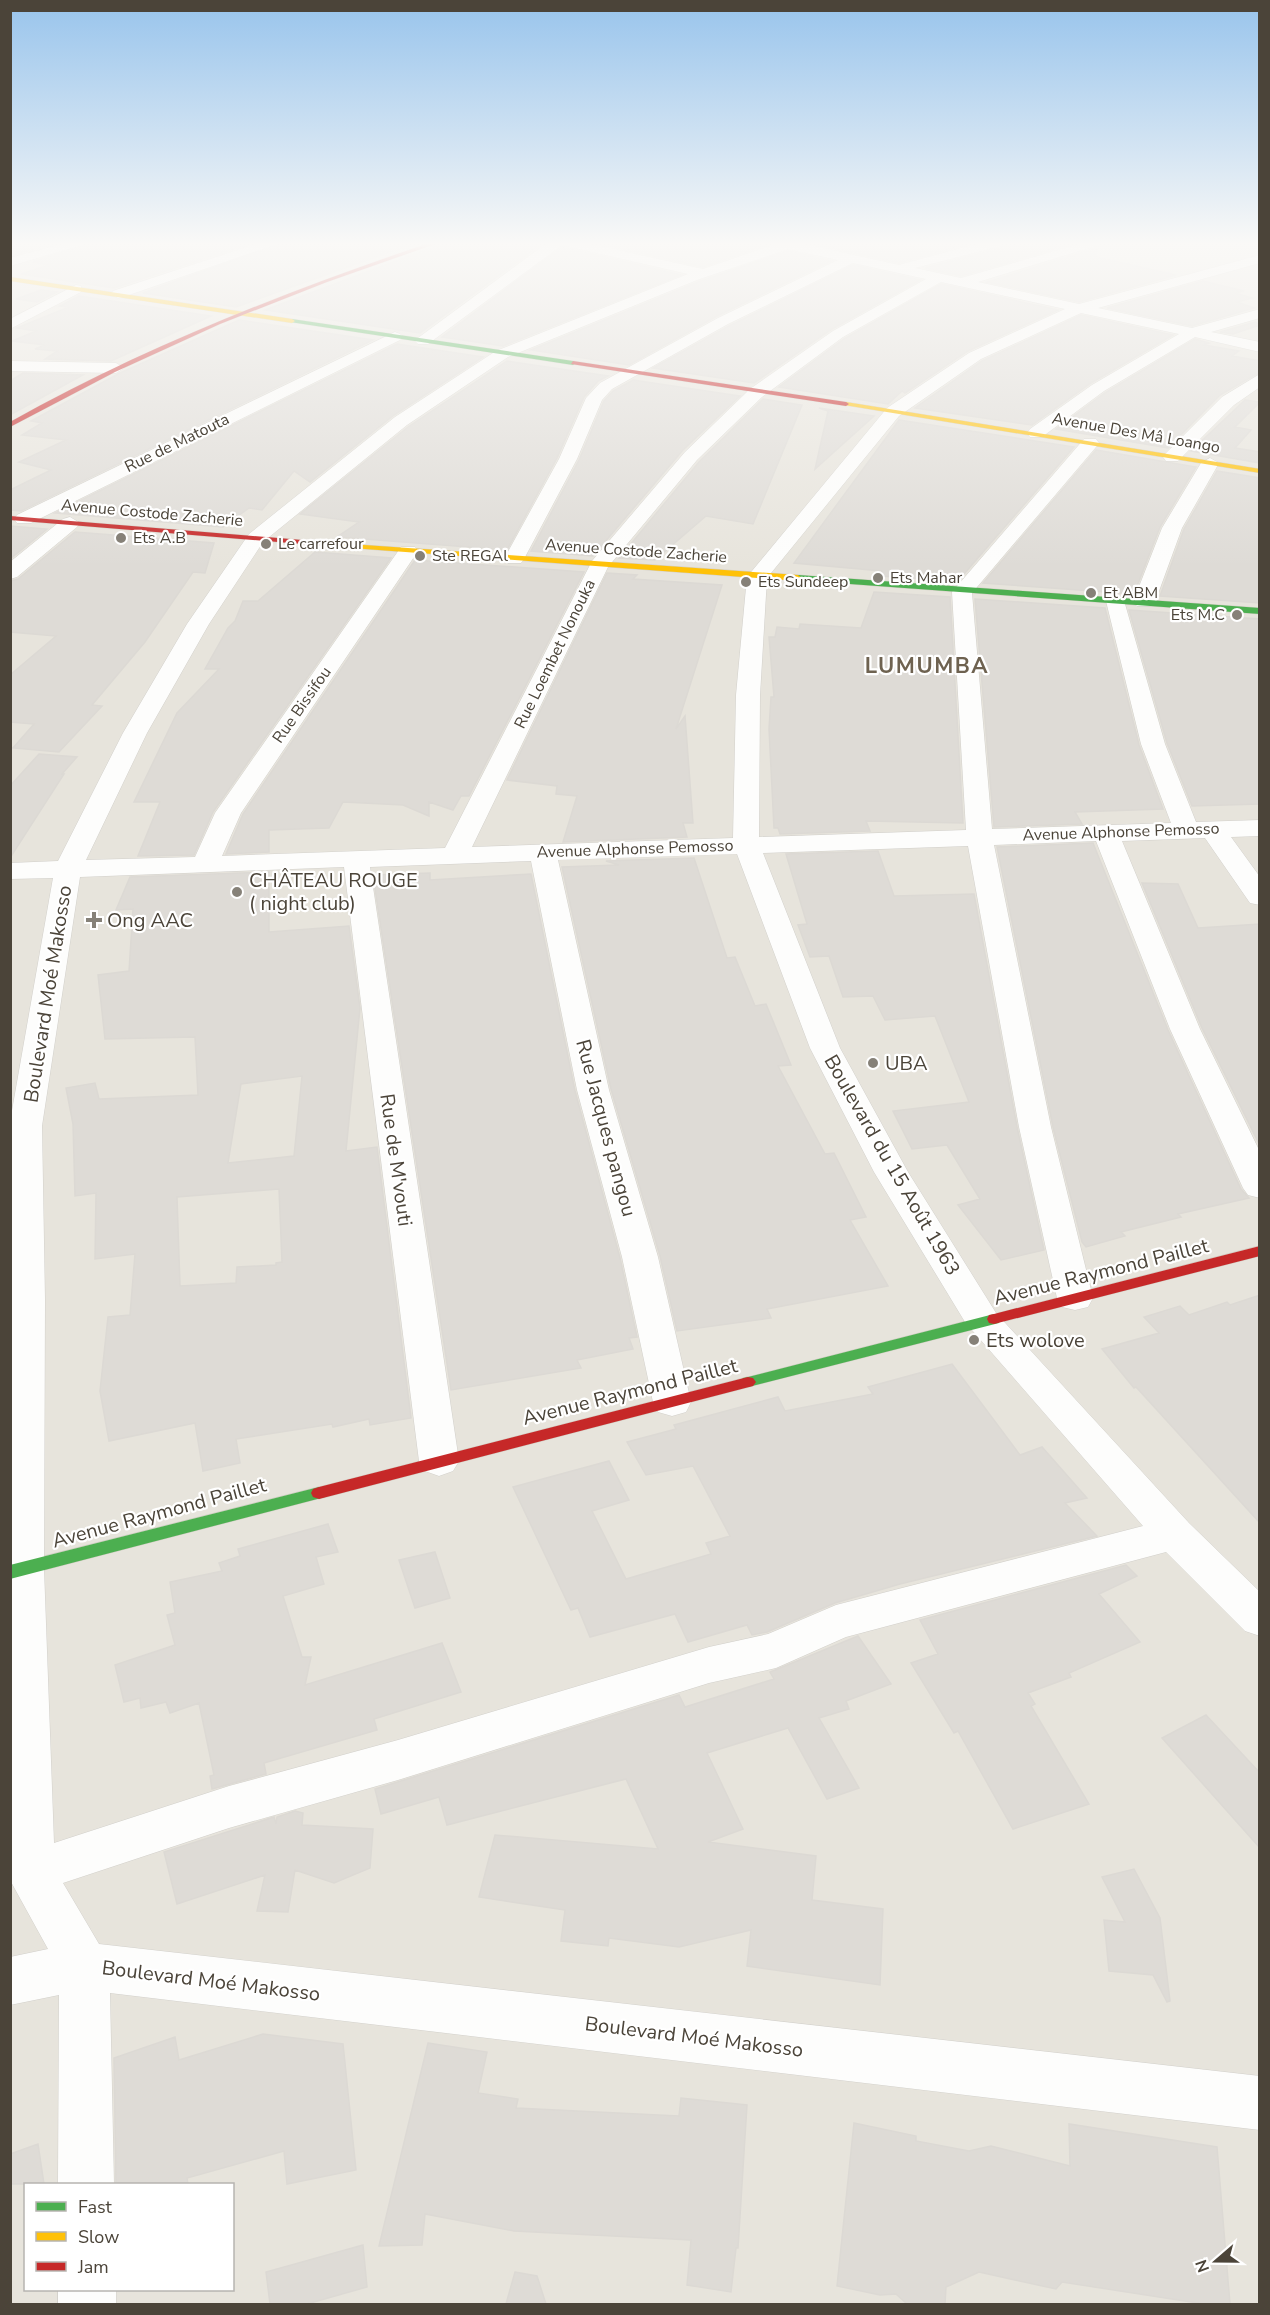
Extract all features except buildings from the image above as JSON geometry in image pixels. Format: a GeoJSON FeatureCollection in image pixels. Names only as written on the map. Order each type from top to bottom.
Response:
{"type":"FeatureCollection","features":[{"type":"Feature","properties":{"kind":"main road"},"geometry":{"type":"LineString","coordinates":[[10,424],[116,368],[154,351]]}},
{"type":"Feature","properties":{"kind":"main road","name":"Avenue Des Mâ Loango"},"geometry":{"type":"LineString","coordinates":[[482,351],[1036,433],[1260,471]]}},
{"type":"Feature","properties":{"kind":"main road","name":"Avenue Costode Zacherie"},"geometry":{"type":"LineString","coordinates":[[17,519],[408,552],[1260,611]]}},
{"type":"Feature","properties":{"kind":"main road","name":"Avenue Raymond Paillet"},"geometry":{"type":"LineString","coordinates":[[17,1570],[1260,1251]]}},
{"type":"Feature","properties":{"kind":"street","name":"Rue de Matouta"},"geometry":{"type":"LineString","coordinates":[[17,519],[366,351]]}},
{"type":"Feature","properties":{"kind":"street","name":"Boulevard Moé Makosso"},"geometry":{"type":"LineString","coordinates":[[509,351],[401,421],[256,538],[198,624],[152,703],[68,869],[18,1126],[27,1300],[17,1570],[31,1872],[84,1966],[1260,2103]]}},
{"type":"Feature","properties":{"kind":"street"},"geometry":{"type":"LineString","coordinates":[[514,559],[568,459],[594,398],[606,386],[668,351]]}},
{"type":"Feature","properties":{"kind":"street","name":"Rue Loembet Nonouka"},"geometry":{"type":"LineString","coordinates":[[455,855],[598,565],[691,456],[756,393],[814,351]]}},
{"type":"Feature","properties":{"kind":"street"},"geometry":{"type":"LineString","coordinates":[[757,577],[892,412],[986,351]]}},
{"type":"Feature","properties":{"kind":"street"},"geometry":{"type":"LineString","coordinates":[[1036,433],[1098,388],[1161,351]]}},
{"type":"Feature","properties":{"kind":"street"},"geometry":{"type":"LineString","coordinates":[[10,366],[116,368]]}},
{"type":"Feature","properties":{"kind":"street"},"geometry":{"type":"LineString","coordinates":[[1172,457],[1228,401],[1260,379]]}},
{"type":"Feature","properties":{"kind":"street"},"geometry":{"type":"LineString","coordinates":[[1075,1298],[1035,1126],[979,836],[962,592],[1090,443]]}},
{"type":"Feature","properties":{"kind":"street"},"geometry":{"type":"LineString","coordinates":[[1144,602],[1172,528],[1210,463]]}},
{"type":"Feature","properties":{"kind":"street"},"geometry":{"type":"LineString","coordinates":[[10,573],[70,523]]}},
{"type":"Feature","properties":{"kind":"street","name":"Rue Bissifou"},"geometry":{"type":"LineString","coordinates":[[205,864],[228,813],[408,552]]}},
{"type":"Feature","properties":{"kind":"street","name":"Boulevard du 15 Août 1963"},"geometry":{"type":"LineString","coordinates":[[757,577],[748,695],[747,844],[825,1048],[891,1172],[983,1322],[1174,1534],[1260,1619]]}},
{"type":"Feature","properties":{"kind":"street"},"geometry":{"type":"LineString","coordinates":[[1116,601],[1153,744],[1186,830]]}},
{"type":"Feature","properties":{"kind":"street","name":"Avenue Alphonse Pemosso"},"geometry":{"type":"LineString","coordinates":[[10,871],[1260,828]]}},
{"type":"Feature","properties":{"kind":"street"},"geometry":{"type":"LineString","coordinates":[[1213,830],[1260,897]]}},
{"type":"Feature","properties":{"kind":"street"},"geometry":{"type":"LineString","coordinates":[[1105,832],[1185,1029],[1260,1188]]}},
{"type":"Feature","properties":{"kind":"street","name":"Rue Jacques pangou"},"geometry":{"type":"LineString","coordinates":[[543,853],[592,1090],[640,1257],[672,1402]]}},
{"type":"Feature","properties":{"kind":"street","name":"Rue de M'vouti"},"geometry":{"type":"LineString","coordinates":[[356,860],[440,1461]]}},
{"type":"Feature","properties":{"kind":"street"},"geometry":{"type":"LineString","coordinates":[[31,1872],[229,1807],[398,1760],[709,1665],[776,1650],[836,1622],[1174,1534]]}},
{"type":"Feature","properties":{"kind":"street"},"geometry":{"type":"LineString","coordinates":[[10,1981],[84,1966],[86,2183]]}},
{"type":"Feature","properties":{"kind":"shaded area"},"geometry":{"type":"Polygon","coordinates":[[[11,351],[1259,351],[1259,2304],[11,2304],[11,351]]]}},
{"type":"Feature","properties":{"kind":"traffic: fast"},"geometry":{"type":"LineString","coordinates":[[493,351],[573,363]]}},
{"type":"Feature","properties":{"kind":"traffic: fast"},"geometry":{"type":"LineString","coordinates":[[798,578],[1260,611]]}},
{"type":"Feature","properties":{"kind":"traffic: fast"},"geometry":{"type":"LineString","coordinates":[[748,1382],[994,1319]]}},
{"type":"Feature","properties":{"kind":"traffic: fast"},"geometry":{"type":"LineString","coordinates":[[10,1572],[319,1493]]}},
{"type":"Feature","properties":{"kind":"traffic: slow"},"geometry":{"type":"LineString","coordinates":[[846,404],[1260,471]]}},
{"type":"Feature","properties":{"kind":"traffic: slow"},"geometry":{"type":"LineString","coordinates":[[338,545],[798,578]]}},
{"type":"Feature","properties":{"kind":"traffic: jam"},"geometry":{"type":"LineString","coordinates":[[10,425],[112,370],[154,351]]}},
{"type":"Feature","properties":{"kind":"traffic: jam"},"geometry":{"type":"LineString","coordinates":[[573,363],[846,404]]}},
{"type":"Feature","properties":{"kind":"traffic: jam"},"geometry":{"type":"LineString","coordinates":[[10,518],[338,545]]}},
{"type":"Feature","properties":{"kind":"traffic: jam"},"geometry":{"type":"LineString","coordinates":[[994,1319],[1260,1251]]}},
{"type":"Feature","properties":{"kind":"traffic: jam"},"geometry":{"type":"LineString","coordinates":[[319,1493],[748,1382]]}},
{"type":"Feature","properties":{"kind":"place","name":"Ets A.B"},"geometry":{"type":"Point","coordinates":[121,538]}},
{"type":"Feature","properties":{"kind":"place","name":"Le carrefour"},"geometry":{"type":"Point","coordinates":[266,544]}},
{"type":"Feature","properties":{"kind":"place","name":"Ste REGAl"},"geometry":{"type":"Point","coordinates":[420,556]}},
{"type":"Feature","properties":{"kind":"place","name":"Ets Mahar"},"geometry":{"type":"Point","coordinates":[878,578]}},
{"type":"Feature","properties":{"kind":"place","name":"Ets Sundeep"},"geometry":{"type":"Point","coordinates":[746,582]}},
{"type":"Feature","properties":{"kind":"place","name":"Et ABM"},"geometry":{"type":"Point","coordinates":[1091,593]}},
{"type":"Feature","properties":{"kind":"place","name":"Ets M.C"},"geometry":{"type":"Point","coordinates":[1237,615]}},
{"type":"Feature","properties":{"kind":"place","name":"CHÂTEAU ROUGE ( night club)"},"geometry":{"type":"Point","coordinates":[237,892]}},
{"type":"Feature","properties":{"kind":"place","name":"Ong AAC"},"geometry":{"type":"Point","coordinates":[94,920]}},
{"type":"Feature","properties":{"kind":"place","name":"UBA"},"geometry":{"type":"Point","coordinates":[873,1063]}},
{"type":"Feature","properties":{"kind":"place","name":"Ets wolove"},"geometry":{"type":"Point","coordinates":[974,1340]}},
{"type":"Feature","properties":{"kind":"district","name":"LUMUMBA"},"geometry":{"type":"Point","coordinates":[927,666]}}]}
